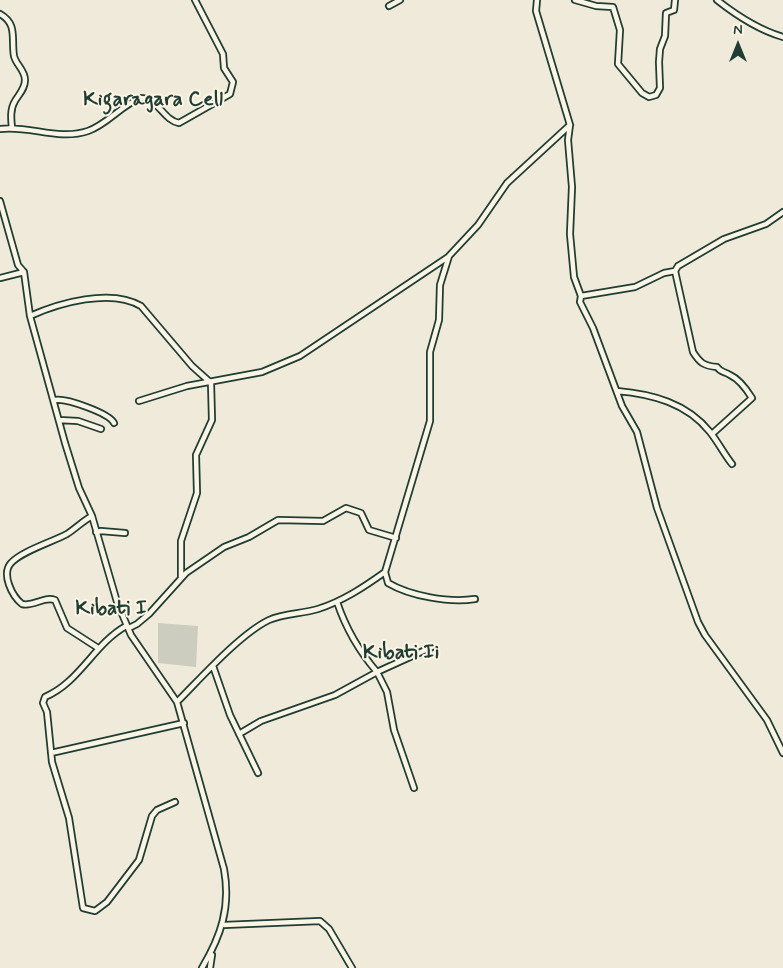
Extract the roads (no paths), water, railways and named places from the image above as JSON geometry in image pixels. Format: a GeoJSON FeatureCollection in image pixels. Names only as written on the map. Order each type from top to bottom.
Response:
{"type":"FeatureCollection","features":[{"type":"Feature","properties":{"kind":"street"},"geometry":{"type":"LineString","coordinates":[[0,129],[12,128],[57,136],[78,133],[90,130],[141,98],[152,100],[171,120],[179,123],[230,94],[233,82],[224,68],[223,54],[195,0]]}},
{"type":"Feature","properties":{"kind":"street"},"geometry":{"type":"LineString","coordinates":[[389,6],[400,0]]}},
{"type":"Feature","properties":{"kind":"street"},"geometry":{"type":"LineString","coordinates":[[537,0],[536,11],[570,125],[568,140],[572,187],[570,234],[574,277],[581,296],[580,302],[593,328],[617,391],[637,432],[657,508],[698,622],[704,635],[767,720],[783,752]]}},
{"type":"Feature","properties":{"kind":"street"},"geometry":{"type":"LineString","coordinates":[[576,0],[596,6],[614,7],[620,30],[618,64],[642,93],[650,97],[656,95],[660,88],[660,49],[666,36],[664,18],[666,13],[674,10],[675,0]]}},
{"type":"Feature","properties":{"kind":"street"},"geometry":{"type":"LineString","coordinates":[[717,0],[750,22],[783,37]]}},
{"type":"Feature","properties":{"kind":"street"},"geometry":{"type":"LineString","coordinates":[[0,14],[10,22],[14,56],[24,73],[25,79],[24,88],[12,108],[12,128]]}},
{"type":"Feature","properties":{"kind":"street"},"geometry":{"type":"LineString","coordinates":[[139,401],[187,386],[272,370],[300,356],[449,256],[478,225],[507,182],[570,125]]}},
{"type":"Feature","properties":{"kind":"street"},"geometry":{"type":"LineString","coordinates":[[0,200],[18,265],[24,272],[30,316],[55,400],[59,420],[79,488],[92,516],[109,579],[128,627],[139,647],[177,702],[226,881],[227,904],[224,924],[202,968]]}},
{"type":"Feature","properties":{"kind":"street"},"geometry":{"type":"LineString","coordinates":[[712,434],[752,398],[746,389],[730,375],[720,372],[716,367],[707,367],[699,361],[693,352],[675,272],[678,266],[711,246],[766,224],[783,212]]}},
{"type":"Feature","properties":{"kind":"street"},"geometry":{"type":"LineString","coordinates":[[449,256],[440,285],[439,320],[430,352],[432,413],[385,572],[388,583],[399,590],[426,597],[475,599]]}},
{"type":"Feature","properties":{"kind":"street"},"geometry":{"type":"LineString","coordinates":[[0,278],[24,272]]}},
{"type":"Feature","properties":{"kind":"street"},"geometry":{"type":"LineString","coordinates":[[581,296],[635,287],[664,274],[675,272]]}},
{"type":"Feature","properties":{"kind":"street"},"geometry":{"type":"LineString","coordinates":[[30,316],[66,302],[119,298],[134,302],[141,306],[192,366],[211,383],[212,420],[196,455],[197,493],[181,541],[181,577]]}},
{"type":"Feature","properties":{"kind":"street"},"geometry":{"type":"LineString","coordinates":[[617,391],[641,393],[664,400],[688,412],[712,434],[720,450],[732,464]]}},
{"type":"Feature","properties":{"kind":"street"},"geometry":{"type":"LineString","coordinates":[[55,400],[69,401],[110,416],[114,423]]}},
{"type":"Feature","properties":{"kind":"street"},"geometry":{"type":"LineString","coordinates":[[59,420],[78,420],[101,429]]}},
{"type":"Feature","properties":{"kind":"street"},"geometry":{"type":"LineString","coordinates":[[175,802],[157,810],[152,816],[139,860],[101,909],[88,911],[83,908],[69,818],[54,771],[47,712],[43,703],[45,697],[58,691],[71,681],[113,633],[138,624],[181,577],[216,551],[249,537],[278,520],[323,521],[346,508],[361,513],[369,530],[396,538]]}},
{"type":"Feature","properties":{"kind":"street"},"geometry":{"type":"LineString","coordinates":[[92,516],[66,534],[15,560],[8,569],[8,576],[11,591],[22,604],[33,605],[46,600],[55,600],[67,628],[98,648]]}},
{"type":"Feature","properties":{"kind":"street"},"geometry":{"type":"LineString","coordinates":[[96,532],[125,533]]}},
{"type":"Feature","properties":{"kind":"street"},"geometry":{"type":"LineString","coordinates":[[177,702],[213,666],[258,627],[270,620],[318,609],[337,602],[385,572]]}},
{"type":"Feature","properties":{"kind":"street"},"geometry":{"type":"LineString","coordinates":[[337,602],[346,627],[360,652],[377,672],[387,692],[394,730],[414,788]]}},
{"type":"Feature","properties":{"kind":"street"},"geometry":{"type":"LineString","coordinates":[[239,734],[280,713],[335,695],[377,672],[432,647]]}},
{"type":"Feature","properties":{"kind":"street"},"geometry":{"type":"LineString","coordinates":[[213,666],[235,728],[258,773]]}},
{"type":"Feature","properties":{"kind":"street"},"geometry":{"type":"LineString","coordinates":[[51,753],[184,723]]}},
{"type":"Feature","properties":{"kind":"street"},"geometry":{"type":"LineString","coordinates":[[235,728],[244,730]]}},
{"type":"Feature","properties":{"kind":"street"},"geometry":{"type":"LineString","coordinates":[[224,924],[320,920],[329,929],[352,968]]}},
{"type":"Feature","properties":{"kind":"street"},"geometry":{"type":"LineString","coordinates":[[210,968],[213,949]]}},
{"type":"Feature","properties":{"kind":"district","name":"Kigaragara Cell"},"geometry":{"type":"Point","coordinates":[153,101]}},
{"type":"Feature","properties":{"kind":"district","name":"Kibati I"},"geometry":{"type":"Point","coordinates":[111,610]}},
{"type":"Feature","properties":{"kind":"district","name":"Kibati Ii"},"geometry":{"type":"Point","coordinates":[401,654]}}]}
